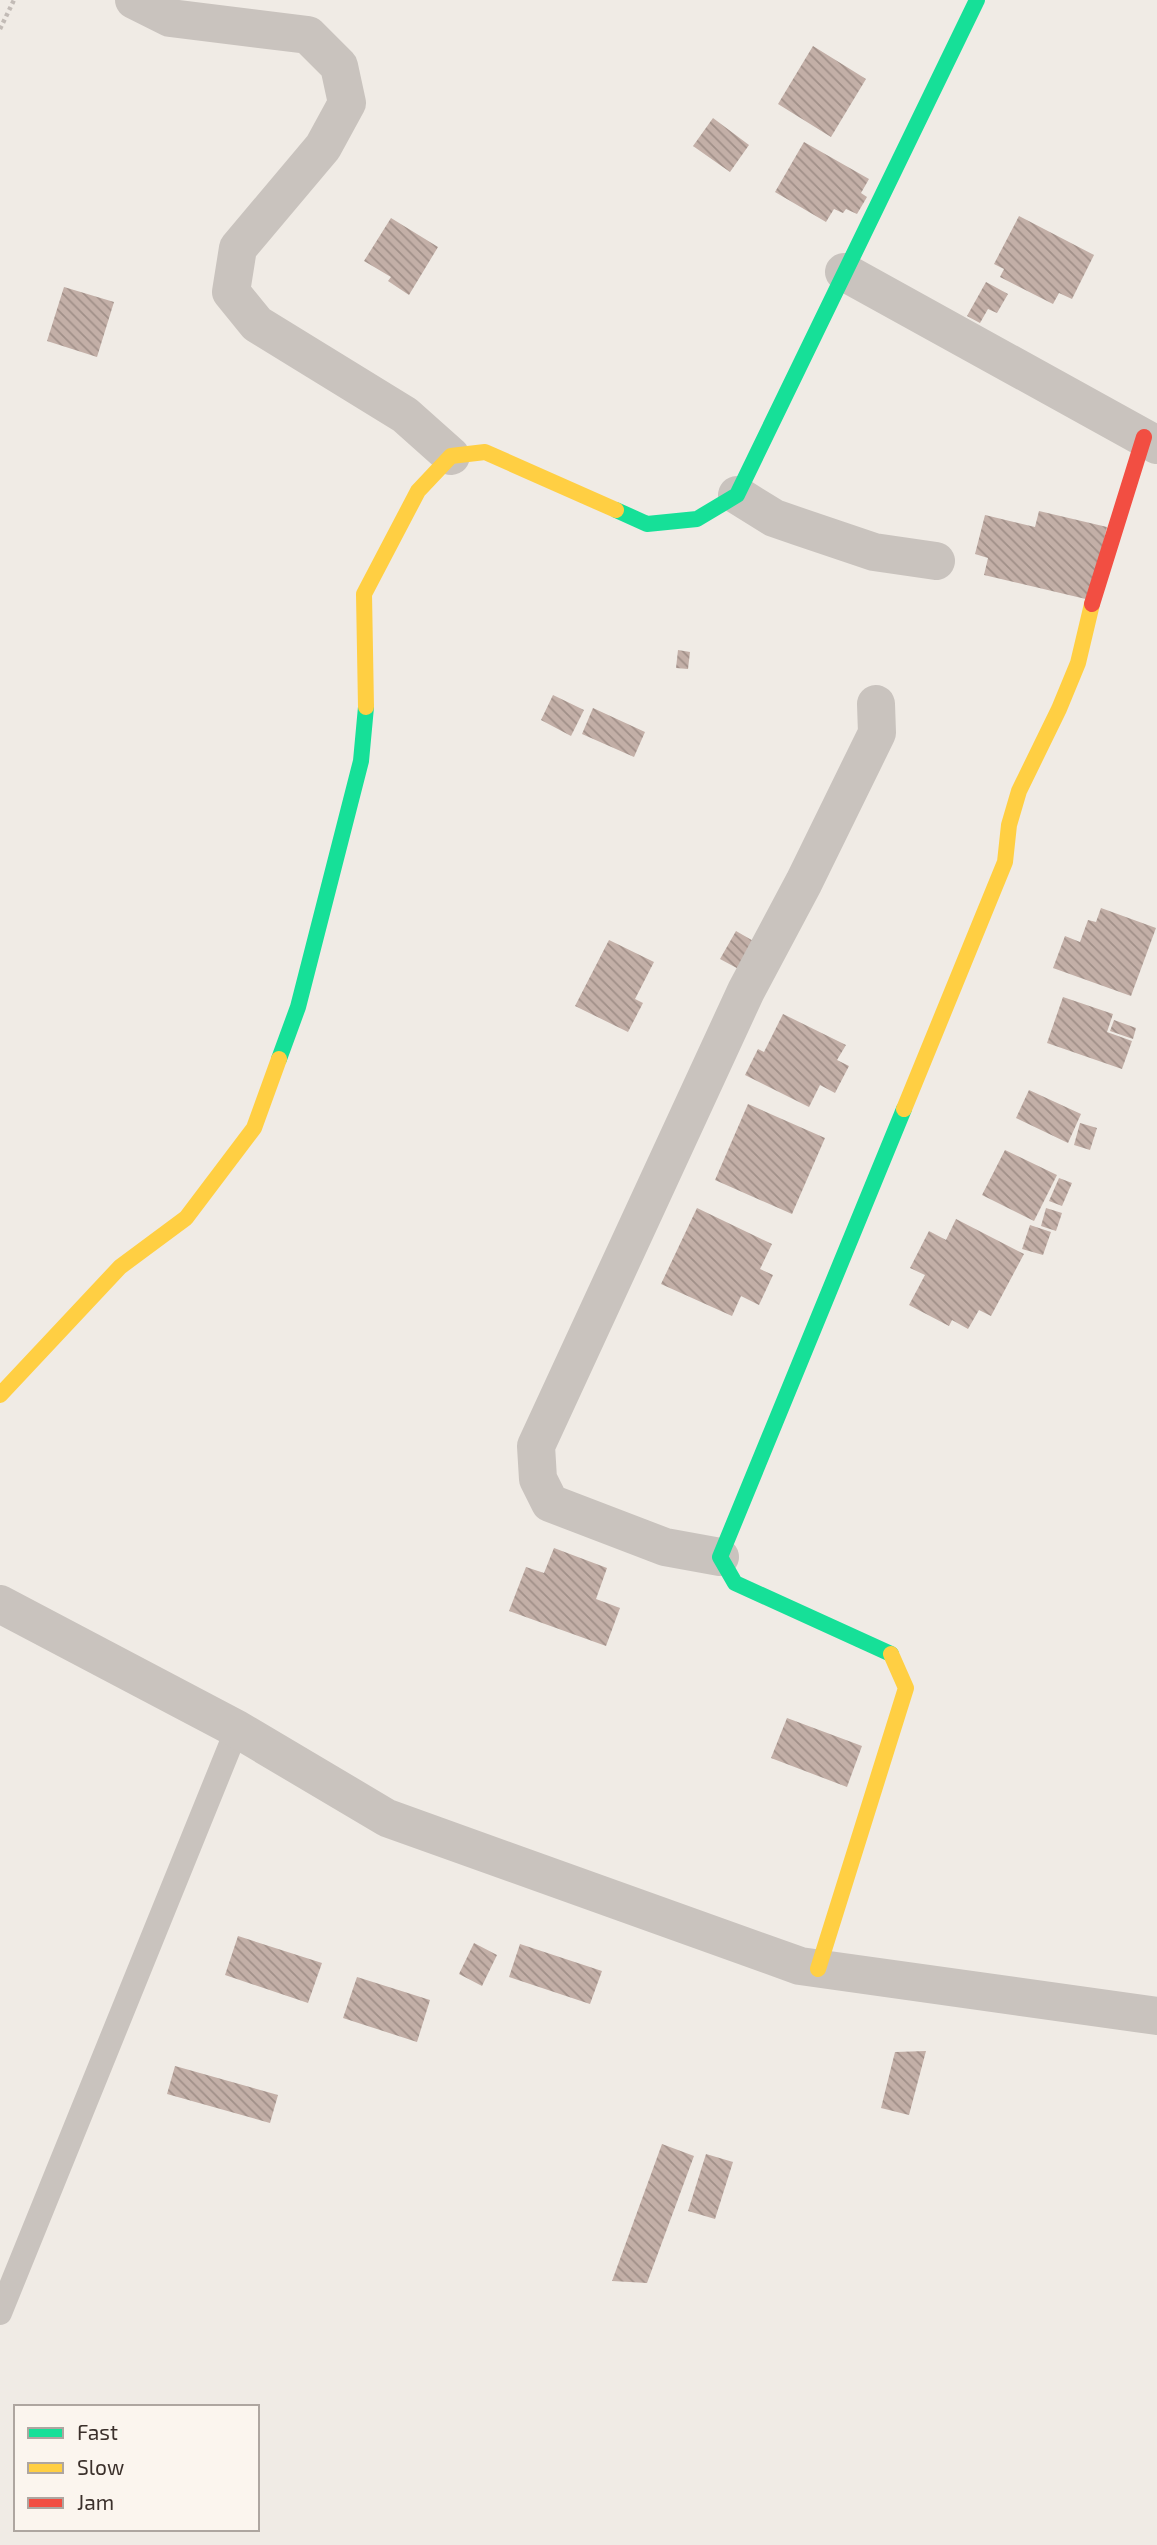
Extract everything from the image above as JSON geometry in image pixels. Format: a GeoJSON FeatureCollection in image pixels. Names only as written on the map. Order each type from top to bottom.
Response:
{"type":"FeatureCollection","features":[{"type":"Feature","properties":{"kind":"street"},"geometry":{"type":"LineString","coordinates":[[134,0],[170,18],[308,35],[340,66],[346,103],[323,147],[238,248],[231,292],[257,324],[405,415],[451,456]]}},
{"type":"Feature","properties":{"kind":"street"},"geometry":{"type":"LineString","coordinates":[[0,1395],[120,1268],[186,1218],[254,1128],[298,1007],[360,761],[367,698],[365,594],[418,491],[451,456],[485,452],[648,524],[697,519],[737,495],[977,0]]}},
{"type":"Feature","properties":{"kind":"street"},"geometry":{"type":"LineString","coordinates":[[720,1557],[1005,862],[1009,825],[1018,790],[1045,740],[1078,663],[1101,570],[1151,441],[844,272]]}},
{"type":"Feature","properties":{"kind":"street"},"geometry":{"type":"LineString","coordinates":[[737,495],[774,518],[837,540],[874,552],[936,561]]}},
{"type":"Feature","properties":{"kind":"street"},"geometry":{"type":"LineString","coordinates":[[720,1557],[664,1547],[550,1503],[538,1479],[536,1446],[746,991],[804,882],[877,733],[876,704]]}},
{"type":"Feature","properties":{"kind":"street"},"geometry":{"type":"LineString","coordinates":[[720,1557],[734,1583],[891,1654],[906,1688],[818,1969]]}},
{"type":"Feature","properties":{"kind":"street"},"geometry":{"type":"LineString","coordinates":[[0,1604],[237,1729],[387,1818],[800,1966],[1157,2016]]}},
{"type":"Feature","properties":{"kind":"lane"},"geometry":{"type":"LineString","coordinates":[[0,2313],[237,1729]]}},
{"type":"Feature","properties":{"kind":"path"},"geometry":{"type":"LineString","coordinates":[[0,29],[14,0]]}},
{"type":"Feature","properties":{"kind":"building"},"geometry":{"type":"Polygon","coordinates":[[[813,46],[866,79],[831,137],[778,104],[813,46]]]}},
{"type":"Feature","properties":{"kind":"building"},"geometry":{"type":"Polygon","coordinates":[[[713,118],[749,145],[730,172],[693,146],[713,118]]]}},
{"type":"Feature","properties":{"kind":"building"},"geometry":{"type":"Polygon","coordinates":[[[804,142],[869,179],[861,193],[867,197],[857,214],[846,209],[843,213],[834,209],[826,222],[775,192],[804,142]]]}},
{"type":"Feature","properties":{"kind":"building"},"geometry":{"type":"Polygon","coordinates":[[[1019,216],[1094,255],[1072,299],[1059,293],[1053,304],[1000,277],[1004,269],[994,264],[1019,216]]]}},
{"type":"Feature","properties":{"kind":"building"},"geometry":{"type":"Polygon","coordinates":[[[391,218],[438,247],[409,295],[388,281],[391,277],[364,261],[391,218]]]}},
{"type":"Feature","properties":{"kind":"building"},"geometry":{"type":"Polygon","coordinates":[[[986,282],[1008,294],[997,313],[988,309],[980,323],[967,316],[986,282]]]}},
{"type":"Feature","properties":{"kind":"building"},"geometry":{"type":"Polygon","coordinates":[[[64,287],[114,302],[97,357],[47,341],[64,287]]]}},
{"type":"Feature","properties":{"kind":"building"},"geometry":{"type":"Polygon","coordinates":[[[1039,511],[1107,527],[1090,600],[984,575],[988,558],[975,554],[985,515],[1035,527],[1039,511]]]}},
{"type":"Feature","properties":{"kind":"building"},"geometry":{"type":"Polygon","coordinates":[[[678,650],[690,652],[688,669],[676,668],[678,650]]]}},
{"type":"Feature","properties":{"kind":"building"},"geometry":{"type":"Polygon","coordinates":[[[553,695],[584,710],[571,736],[541,720],[553,695]]]}},
{"type":"Feature","properties":{"kind":"building"},"geometry":{"type":"Polygon","coordinates":[[[593,708],[645,732],[634,757],[582,734],[593,708]]]}},
{"type":"Feature","properties":{"kind":"building"},"geometry":{"type":"Polygon","coordinates":[[[1101,908],[1156,928],[1131,996],[1053,968],[1065,936],[1080,942],[1088,920],[1096,922],[1101,908]]]}},
{"type":"Feature","properties":{"kind":"building"},"geometry":{"type":"Polygon","coordinates":[[[736,931],[762,946],[746,973],[720,959],[736,931]]]}},
{"type":"Feature","properties":{"kind":"building"},"geometry":{"type":"Polygon","coordinates":[[[609,940],[654,962],[635,999],[643,1003],[628,1032],[575,1006],[609,940]]]}},
{"type":"Feature","properties":{"kind":"building"},"geometry":{"type":"Polygon","coordinates":[[[1063,997],[1113,1014],[1107,1032],[1132,1041],[1122,1069],[1047,1043],[1063,997]]]}},
{"type":"Feature","properties":{"kind":"building"},"geometry":{"type":"Polygon","coordinates":[[[783,1014],[846,1045],[837,1060],[849,1066],[835,1093],[820,1085],[809,1107],[745,1075],[758,1049],[764,1052],[783,1014]]]}},
{"type":"Feature","properties":{"kind":"building"},"geometry":{"type":"Polygon","coordinates":[[[1114,1020],[1136,1028],[1133,1039],[1110,1031],[1114,1020]]]}},
{"type":"Feature","properties":{"kind":"building"},"geometry":{"type":"Polygon","coordinates":[[[1029,1090],[1081,1114],[1068,1143],[1016,1118],[1029,1090]]]}},
{"type":"Feature","properties":{"kind":"building"},"geometry":{"type":"Polygon","coordinates":[[[748,1104],[825,1138],[792,1214],[715,1180],[748,1104]]]}},
{"type":"Feature","properties":{"kind":"building"},"geometry":{"type":"Polygon","coordinates":[[[1080,1123],[1097,1128],[1090,1150],[1074,1145],[1080,1123]]]}},
{"type":"Feature","properties":{"kind":"building"},"geometry":{"type":"Polygon","coordinates":[[[1005,1150],[1057,1175],[1034,1221],[982,1195],[1005,1150]]]}},
{"type":"Feature","properties":{"kind":"building"},"geometry":{"type":"Polygon","coordinates":[[[1059,1178],[1072,1183],[1062,1206],[1049,1201],[1059,1178]]]}},
{"type":"Feature","properties":{"kind":"building"},"geometry":{"type":"Polygon","coordinates":[[[697,1208],[772,1244],[760,1269],[773,1275],[759,1305],[741,1296],[732,1316],[661,1284],[697,1208]]]}},
{"type":"Feature","properties":{"kind":"building"},"geometry":{"type":"Polygon","coordinates":[[[1046,1208],[1062,1213],[1056,1231],[1041,1226],[1046,1208]]]}},
{"type":"Feature","properties":{"kind":"building"},"geometry":{"type":"Polygon","coordinates":[[[956,1219],[1024,1254],[991,1316],[979,1310],[968,1329],[952,1320],[949,1326],[909,1305],[925,1275],[910,1268],[929,1231],[946,1240],[956,1219]]]}},
{"type":"Feature","properties":{"kind":"building"},"geometry":{"type":"Polygon","coordinates":[[[1030,1225],[1051,1232],[1043,1255],[1022,1249],[1030,1225]]]}},
{"type":"Feature","properties":{"kind":"building"},"geometry":{"type":"Polygon","coordinates":[[[554,1548],[607,1568],[596,1599],[620,1608],[606,1646],[509,1611],[526,1567],[544,1573],[554,1548]]]}},
{"type":"Feature","properties":{"kind":"building"},"geometry":{"type":"Polygon","coordinates":[[[787,1718],[862,1746],[847,1787],[771,1758],[787,1718]]]}},
{"type":"Feature","properties":{"kind":"building"},"geometry":{"type":"Polygon","coordinates":[[[238,1936],[322,1963],[308,2003],[225,1975],[238,1936]]]}},
{"type":"Feature","properties":{"kind":"building"},"geometry":{"type":"Polygon","coordinates":[[[474,1943],[497,1955],[482,1986],[459,1974],[474,1943]]]}},
{"type":"Feature","properties":{"kind":"building"},"geometry":{"type":"Polygon","coordinates":[[[520,1944],[602,1971],[590,2004],[509,1977],[520,1944]]]}},
{"type":"Feature","properties":{"kind":"building"},"geometry":{"type":"Polygon","coordinates":[[[357,1977],[430,2000],[417,2042],[343,2018],[357,1977]]]}},
{"type":"Feature","properties":{"kind":"building"},"geometry":{"type":"Polygon","coordinates":[[[926,2051],[909,2115],[881,2108],[895,2052],[926,2051]]]}},
{"type":"Feature","properties":{"kind":"building"},"geometry":{"type":"Polygon","coordinates":[[[175,2066],[278,2095],[270,2123],[167,2094],[175,2066]]]}},
{"type":"Feature","properties":{"kind":"building"},"geometry":{"type":"Polygon","coordinates":[[[662,2144],[694,2156],[647,2283],[612,2281],[662,2144]]]}},
{"type":"Feature","properties":{"kind":"building"},"geometry":{"type":"Polygon","coordinates":[[[706,2154],[733,2162],[715,2219],[688,2211],[706,2154]]]}},
{"type":"Feature","properties":{"kind":"traffic: fast"},"geometry":{"type":"LineString","coordinates":[[616,510],[647,524],[697,519],[737,495],[977,0]]}},
{"type":"Feature","properties":{"kind":"traffic: fast"},"geometry":{"type":"LineString","coordinates":[[279,1059],[298,1007],[361,761],[366,707]]}},
{"type":"Feature","properties":{"kind":"traffic: fast"},"geometry":{"type":"LineString","coordinates":[[891,1654],[735,1583],[720,1557],[904,1109]]}},
{"type":"Feature","properties":{"kind":"traffic: slow"},"geometry":{"type":"LineString","coordinates":[[366,707],[364,594],[418,491],[451,456],[485,452],[616,510]]}},
{"type":"Feature","properties":{"kind":"traffic: slow"},"geometry":{"type":"LineString","coordinates":[[904,1109],[1005,862],[1009,825],[1019,791],[1078,663],[1092,604]]}},
{"type":"Feature","properties":{"kind":"traffic: slow"},"geometry":{"type":"LineString","coordinates":[[0,1395],[120,1267],[186,1218],[254,1128],[279,1059]]}},
{"type":"Feature","properties":{"kind":"traffic: slow"},"geometry":{"type":"LineString","coordinates":[[818,1969],[906,1688],[891,1654]]}},
{"type":"Feature","properties":{"kind":"traffic: jam"},"geometry":{"type":"LineString","coordinates":[[1092,604],[1144,437]]}}]}
